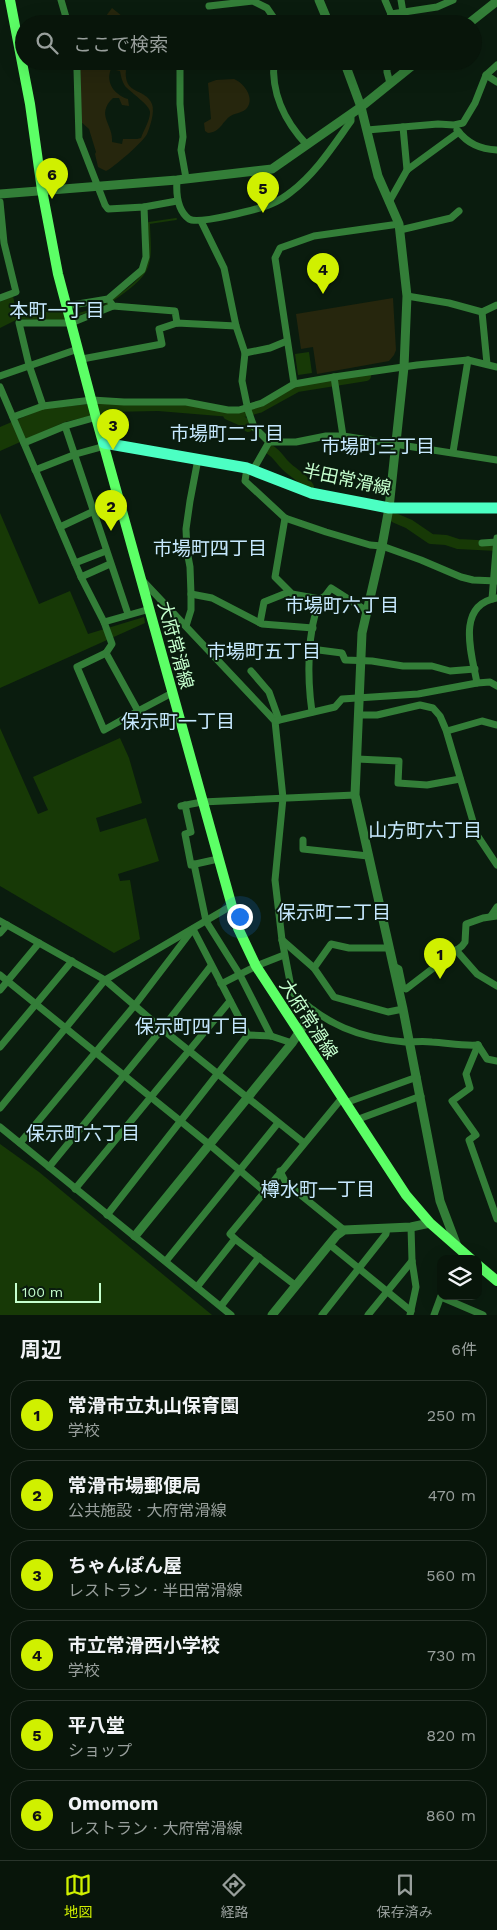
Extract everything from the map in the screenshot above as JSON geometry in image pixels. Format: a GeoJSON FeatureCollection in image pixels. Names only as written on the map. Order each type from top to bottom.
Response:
{"type":"FeatureCollection","features":[{"type":"Feature","properties":{"kind":"main road","name":"大府常滑線"},"geometry":{"type":"LineString","coordinates":[[10,0],[15,26]]}},
{"type":"Feature","properties":{"kind":"main road","name":"大府常滑線"},"geometry":{"type":"LineString","coordinates":[[23,70],[54,257],[202,802],[242,939],[256,966],[406,1195],[459,1252]]}},
{"type":"Feature","properties":{"kind":"main road","name":"半田常滑線"},"geometry":{"type":"LineString","coordinates":[[104,444],[250,469],[311,493],[389,508],[497,508]]}},
{"type":"Feature","properties":{"kind":"main road"},"geometry":{"type":"LineString","coordinates":[[482,1268],[497,1281]]}},
{"type":"Feature","properties":{"kind":"street"},"geometry":{"type":"LineString","coordinates":[[61,0],[65,15]]}},
{"type":"Feature","properties":{"kind":"street"},"geometry":{"type":"LineString","coordinates":[[318,0],[325,15]]}},
{"type":"Feature","properties":{"kind":"street"},"geometry":{"type":"LineString","coordinates":[[385,0],[391,14],[437,7],[453,0]]}},
{"type":"Feature","properties":{"kind":"street"},"geometry":{"type":"LineString","coordinates":[[401,0],[403,12]]}},
{"type":"Feature","properties":{"kind":"street"},"geometry":{"type":"LineString","coordinates":[[209,6],[253,1],[266,8],[273,15]]}},
{"type":"Feature","properties":{"kind":"street"},"geometry":{"type":"LineString","coordinates":[[480,15],[497,2]]}},
{"type":"Feature","properties":{"kind":"street"},"geometry":{"type":"LineString","coordinates":[[389,202],[407,170],[462,123],[475,103],[486,75],[497,65]]}},
{"type":"Feature","properties":{"kind":"street"},"geometry":{"type":"LineString","coordinates":[[77,70],[79,138],[99,187],[102,202],[108,209],[144,207],[177,201]]}},
{"type":"Feature","properties":{"kind":"street"},"geometry":{"type":"LineString","coordinates":[[180,70],[180,104],[183,137],[180,150],[186,178]]}},
{"type":"Feature","properties":{"kind":"street"},"geometry":{"type":"LineString","coordinates":[[273,70],[273,78],[278,98],[297,135],[307,145]]}},
{"type":"Feature","properties":{"kind":"street"},"geometry":{"type":"LineString","coordinates":[[347,70],[361,107],[378,176],[400,227],[407,296],[404,367],[389,508],[362,633],[355,795],[403,1009],[440,1201],[459,1252]]}},
{"type":"Feature","properties":{"kind":"street"},"geometry":{"type":"LineString","coordinates":[[387,70],[390,83]]}},
{"type":"Feature","properties":{"kind":"street"},"geometry":{"type":"LineString","coordinates":[[0,194],[176,180],[272,169],[361,107],[407,70]]}},
{"type":"Feature","properties":{"kind":"street"},"geometry":{"type":"LineString","coordinates":[[486,75],[497,82]]}},
{"type":"Feature","properties":{"kind":"street"},"geometry":{"type":"LineString","coordinates":[[176,180],[177,201],[191,220],[201,221],[271,204],[292,191],[322,160],[351,121],[351,114]]}},
{"type":"Feature","properties":{"kind":"street"},"geometry":{"type":"LineString","coordinates":[[367,130],[438,124],[457,129],[469,142],[477,146],[497,150]]}},
{"type":"Feature","properties":{"kind":"street"},"geometry":{"type":"LineString","coordinates":[[403,127],[407,170]]}},
{"type":"Feature","properties":{"kind":"street"},"geometry":{"type":"LineString","coordinates":[[0,202],[4,243],[16,292],[0,298]]}},
{"type":"Feature","properties":{"kind":"street"},"geometry":{"type":"LineString","coordinates":[[69,315],[110,302],[142,270],[146,257],[144,207]]}},
{"type":"Feature","properties":{"kind":"street"},"geometry":{"type":"LineString","coordinates":[[294,384],[275,258],[280,248],[314,236],[400,227],[451,218],[459,211]]}},
{"type":"Feature","properties":{"kind":"street"},"geometry":{"type":"LineString","coordinates":[[201,221],[224,268],[236,326],[245,353],[242,381],[249,411],[254,426],[269,442],[296,442],[326,436],[343,436],[497,460]]}},
{"type":"Feature","properties":{"kind":"street"},"geometry":{"type":"LineString","coordinates":[[407,296],[449,302],[482,312],[497,305]]}},
{"type":"Feature","properties":{"kind":"street"},"geometry":{"type":"LineString","coordinates":[[43,406],[29,365],[19,323],[69,315],[110,302],[175,311],[177,324]]}},
{"type":"Feature","properties":{"kind":"street"},"geometry":{"type":"LineString","coordinates":[[482,312],[487,364]]}},
{"type":"Feature","properties":{"kind":"street"},"geometry":{"type":"LineString","coordinates":[[0,376],[29,365],[80,354],[162,344],[158,329],[177,324],[236,326]]}},
{"type":"Feature","properties":{"kind":"street"},"geometry":{"type":"LineString","coordinates":[[245,353],[270,348],[287,341]]}},
{"type":"Feature","properties":{"kind":"street"},"geometry":{"type":"LineString","coordinates":[[453,452],[468,360]]}},
{"type":"Feature","properties":{"kind":"street"},"geometry":{"type":"LineString","coordinates":[[13,417],[43,406],[92,401],[186,402],[228,410],[249,411],[294,384],[404,367],[468,360],[497,367]]}},
{"type":"Feature","properties":{"kind":"street"},"geometry":{"type":"LineString","coordinates":[[334,377],[343,436]]}},
{"type":"Feature","properties":{"kind":"street"},"geometry":{"type":"LineString","coordinates":[[0,387],[81,577],[104,622],[112,644],[106,653],[77,667],[104,730],[172,693]]}},
{"type":"Feature","properties":{"kind":"street"},"geometry":{"type":"LineString","coordinates":[[24,443],[65,426],[96,416]]}},
{"type":"Feature","properties":{"kind":"street"},"geometry":{"type":"LineString","coordinates":[[65,426],[76,454],[110,564],[128,614]]}},
{"type":"Feature","properties":{"kind":"street"},"geometry":{"type":"LineString","coordinates":[[269,442],[250,469],[245,481],[285,518],[370,545],[382,546],[461,577],[495,581]]}},
{"type":"Feature","properties":{"kind":"street"},"geometry":{"type":"LineString","coordinates":[[36,470],[104,444]]}},
{"type":"Feature","properties":{"kind":"street"},"geometry":{"type":"LineString","coordinates":[[186,626],[191,610],[191,594],[190,567],[186,551],[186,529],[198,459]]}},
{"type":"Feature","properties":{"kind":"street"},"geometry":{"type":"LineString","coordinates":[[60,527],[94,511]]}},
{"type":"Feature","properties":{"kind":"street"},"geometry":{"type":"LineString","coordinates":[[285,518],[275,577],[292,594],[320,599]]}},
{"type":"Feature","properties":{"kind":"street"},"geometry":{"type":"LineString","coordinates":[[477,683],[470,646],[469,622],[477,610],[494,598],[495,581],[496,544],[482,544]]}},
{"type":"Feature","properties":{"kind":"street"},"geometry":{"type":"LineString","coordinates":[[75,563],[106,551]]}},
{"type":"Feature","properties":{"kind":"street"},"geometry":{"type":"LineString","coordinates":[[81,577],[110,564]]}},
{"type":"Feature","properties":{"kind":"street"},"geometry":{"type":"LineString","coordinates":[[141,579],[277,720]]}},
{"type":"Feature","properties":{"kind":"street"},"geometry":{"type":"LineString","coordinates":[[312,712],[308,685],[314,614],[320,599],[331,588],[367,611]]}},
{"type":"Feature","properties":{"kind":"street"},"geometry":{"type":"LineString","coordinates":[[260,624],[264,602],[289,592]]}},
{"type":"Feature","properties":{"kind":"street"},"geometry":{"type":"LineString","coordinates":[[191,594],[212,598],[260,624],[313,628]]}},
{"type":"Feature","properties":{"kind":"street"},"geometry":{"type":"LineString","coordinates":[[104,622],[150,609]]}},
{"type":"Feature","properties":{"kind":"street"},"geometry":{"type":"LineString","coordinates":[[311,650],[342,653],[345,660],[403,666],[432,666],[450,671],[475,668]]}},
{"type":"Feature","properties":{"kind":"street"},"geometry":{"type":"LineString","coordinates":[[106,653],[138,711]]}},
{"type":"Feature","properties":{"kind":"street"},"geometry":{"type":"LineString","coordinates":[[251,671],[269,692],[277,720],[283,798],[276,880],[284,955],[292,992],[314,1011],[337,1026],[363,1036],[460,1046],[478,1045]]}},
{"type":"Feature","properties":{"kind":"street"},"geometry":{"type":"LineString","coordinates":[[277,720],[335,707],[342,699],[418,694],[477,683],[490,682],[497,686]]}},
{"type":"Feature","properties":{"kind":"street"},"geometry":{"type":"LineString","coordinates":[[418,694],[420,706]]}},
{"type":"Feature","properties":{"kind":"street"},"geometry":{"type":"LineString","coordinates":[[359,715],[377,715],[420,706],[432,708],[440,716],[477,835],[497,865]]}},
{"type":"Feature","properties":{"kind":"street"},"geometry":{"type":"LineString","coordinates":[[446,731],[482,721],[497,726]]}},
{"type":"Feature","properties":{"kind":"street"},"geometry":{"type":"LineString","coordinates":[[357,759],[399,761],[398,783],[428,785],[460,780]]}},
{"type":"Feature","properties":{"kind":"street"},"geometry":{"type":"LineString","coordinates":[[218,859],[191,865],[185,834],[190,832],[183,805],[202,802],[355,795]]}},
{"type":"Feature","properties":{"kind":"street"},"geometry":{"type":"LineString","coordinates":[[303,840],[303,849],[368,856]]}},
{"type":"Feature","properties":{"kind":"street"},"geometry":{"type":"LineString","coordinates":[[194,864],[206,921],[240,975],[271,1036]]}},
{"type":"Feature","properties":{"kind":"street"},"geometry":{"type":"LineString","coordinates":[[0,1108],[67,1029],[105,980],[231,906]]}},
{"type":"Feature","properties":{"kind":"street"},"geometry":{"type":"LineString","coordinates":[[393,966],[399,969],[403,988],[406,989],[465,942],[466,924],[494,916],[497,906]]}},
{"type":"Feature","properties":{"kind":"street"},"geometry":{"type":"LineString","coordinates":[[0,933],[3,923],[105,980],[162,1029],[304,1144]]}},
{"type":"Feature","properties":{"kind":"street"},"geometry":{"type":"LineString","coordinates":[[193,930],[248,1035]]}},
{"type":"Feature","properties":{"kind":"street"},"geometry":{"type":"LineString","coordinates":[[20,1143],[135,1005],[193,930]]}},
{"type":"Feature","properties":{"kind":"street"},"geometry":{"type":"LineString","coordinates":[[282,940],[314,968],[334,997],[388,1012],[403,1009]]}},
{"type":"Feature","properties":{"kind":"street"},"geometry":{"type":"LineString","coordinates":[[0,990],[39,943]]}},
{"type":"Feature","properties":{"kind":"street"},"geometry":{"type":"LineString","coordinates":[[314,968],[331,944],[349,948],[389,948]]}},
{"type":"Feature","properties":{"kind":"street"},"geometry":{"type":"LineString","coordinates":[[456,950],[477,974],[497,986]]}},
{"type":"Feature","properties":{"kind":"street"},"geometry":{"type":"LineString","coordinates":[[221,984],[256,966],[284,955]]}},
{"type":"Feature","properties":{"kind":"street"},"geometry":{"type":"LineString","coordinates":[[0,1047],[72,961]]}},
{"type":"Feature","properties":{"kind":"street"},"geometry":{"type":"LineString","coordinates":[[49,1167],[211,966]]}},
{"type":"Feature","properties":{"kind":"street"},"geometry":{"type":"LineString","coordinates":[[0,975],[180,1120],[264,1191]]}},
{"type":"Feature","properties":{"kind":"street"},"geometry":{"type":"LineString","coordinates":[[75,1189],[230,1001]]}},
{"type":"Feature","properties":{"kind":"street"},"geometry":{"type":"LineString","coordinates":[[135,1236],[292,1043],[314,1011]]}},
{"type":"Feature","properties":{"kind":"street"},"geometry":{"type":"LineString","coordinates":[[248,1035],[271,1036],[292,1043]]}},
{"type":"Feature","properties":{"kind":"street"},"geometry":{"type":"LineString","coordinates":[[107,1214],[248,1035]]}},
{"type":"Feature","properties":{"kind":"street"},"geometry":{"type":"LineString","coordinates":[[478,1045],[487,1059],[497,1060]]}},
{"type":"Feature","properties":{"kind":"street"},"geometry":{"type":"LineString","coordinates":[[478,1045],[466,1074],[470,1088],[452,1101],[476,1135],[468,1140],[497,1219]]}},
{"type":"Feature","properties":{"kind":"street"},"geometry":{"type":"LineString","coordinates":[[295,1285],[230,1234],[280,1172],[343,1100],[417,1077]]}},
{"type":"Feature","properties":{"kind":"street"},"geometry":{"type":"LineString","coordinates":[[356,1120],[421,1096]]}},
{"type":"Feature","properties":{"kind":"street"},"geometry":{"type":"LineString","coordinates":[[166,1261],[278,1123]]}},
{"type":"Feature","properties":{"kind":"street"},"geometry":{"type":"LineString","coordinates":[[0,1127],[231,1315]]}},
{"type":"Feature","properties":{"kind":"street"},"geometry":{"type":"LineString","coordinates":[[280,1172],[286,1183],[344,1230]]}},
{"type":"Feature","properties":{"kind":"street"},"geometry":{"type":"LineString","coordinates":[[272,1315],[336,1235],[344,1230],[411,1227],[430,1223]]}},
{"type":"Feature","properties":{"kind":"street"},"geometry":{"type":"LineString","coordinates":[[329,1244],[410,1313],[416,1287],[412,1261],[411,1227]]}},
{"type":"Feature","properties":{"kind":"street"},"geometry":{"type":"LineString","coordinates":[[322,1315],[386,1234],[387,1228]]}},
{"type":"Feature","properties":{"kind":"street"},"geometry":{"type":"LineString","coordinates":[[197,1287],[235,1239]]}},
{"type":"Feature","properties":{"kind":"street"},"geometry":{"type":"LineString","coordinates":[[220,1306],[259,1257]]}},
{"type":"Feature","properties":{"kind":"street"},"geometry":{"type":"LineString","coordinates":[[368,1315],[412,1261]]}},
{"type":"Feature","properties":{"kind":"street"},"geometry":{"type":"LineString","coordinates":[[434,1315],[440,1300]]}},
{"type":"Feature","properties":{"kind":"street"},"geometry":{"type":"LineString","coordinates":[[451,1300],[483,1315]]}},
{"type":"Feature","properties":{"kind":"shaded area"},"geometry":{"type":"Polygon","coordinates":[[[112,8],[121,15],[107,15],[112,8]]]}},
{"type":"Feature","properties":{"kind":"shaded area"},"geometry":{"type":"Polygon","coordinates":[[[78,70],[111,70],[109,79],[112,88],[119,95],[128,99],[129,106],[122,105],[119,98],[113,98],[108,104],[105,115],[112,136],[112,142],[122,144],[123,139],[141,138],[150,112],[143,102],[125,86],[120,71],[116,70],[126,70],[128,83],[131,87],[145,95],[153,107],[151,124],[147,134],[128,154],[106,171],[98,167],[96,152],[89,129],[80,121],[78,70]]]}},
{"type":"Feature","properties":{"kind":"shaded area"},"geometry":{"type":"Polygon","coordinates":[[[234,79],[245,87],[249,95],[249,104],[245,110],[229,117],[218,129],[208,133],[205,131],[204,123],[211,119],[208,83],[216,80],[234,79]]]}},
{"type":"Feature","properties":{"kind":"shaded area"},"geometry":{"type":"Polygon","coordinates":[[[13,296],[15,306],[18,306],[18,312],[63,312],[65,321],[18,319],[0,328],[0,302],[13,296]]]}},
{"type":"Feature","properties":{"kind":"shaded area"},"geometry":{"type":"Polygon","coordinates":[[[393,298],[396,350],[389,361],[317,374],[313,347],[301,349],[296,314],[393,298]]]}},
{"type":"Feature","properties":{"kind":"shaded area"},"geometry":{"type":"Polygon","coordinates":[[[309,352],[312,373],[298,375],[295,354],[309,352]]]}},
{"type":"Feature","properties":{"kind":"shaded area"},"geometry":{"type":"Polygon","coordinates":[[[99,403],[186,404],[233,412],[244,412],[237,416],[239,420],[231,417],[158,411],[107,412],[65,422],[0,451],[0,427],[42,409],[99,403]]]}},
{"type":"Feature","properties":{"kind":"shaded area"},"geometry":{"type":"Polygon","coordinates":[[[0,513],[39,604],[70,591],[88,634],[144,617],[145,623],[0,688],[0,513]]]}},
{"type":"Feature","properties":{"kind":"shaded area"},"geometry":{"type":"Polygon","coordinates":[[[0,728],[38,814],[48,810],[33,777],[120,738],[129,758],[142,803],[96,818],[100,832],[146,818],[159,861],[118,874],[120,881],[130,880],[140,939],[114,953],[0,886],[0,728]]]}},
{"type":"Feature","properties":{"kind":"shaded area"},"geometry":{"type":"Polygon","coordinates":[[[0,1144],[39,1172],[212,1315],[0,1315],[0,1144]]]}},
{"type":"Feature","properties":{"kind":"waterway"},"geometry":{"type":"LineString","coordinates":[[103,307],[134,284],[144,273],[149,257],[149,223],[176,219]]}},
{"type":"Feature","properties":{"kind":"waterway"},"geometry":{"type":"LineString","coordinates":[[72,316],[96,309]]}},
{"type":"Feature","properties":{"kind":"waterway"},"geometry":{"type":"LineString","coordinates":[[240,413],[259,408],[297,387],[366,376]]}},
{"type":"Feature","properties":{"kind":"waterway"},"geometry":{"type":"LineString","coordinates":[[228,415],[244,422],[248,427]]}},
{"type":"Feature","properties":{"kind":"waterway"},"geometry":{"type":"LineString","coordinates":[[269,449],[309,487]]}},
{"type":"Feature","properties":{"kind":"waterway"},"geometry":{"type":"LineString","coordinates":[[395,518],[409,524],[431,539],[446,540],[458,544],[497,546]]}},
{"type":"Feature","properties":{"kind":"place","name":"Omomom"},"geometry":{"type":"Point","coordinates":[52,199]}},
{"type":"Feature","properties":{"kind":"place","name":"平八堂"},"geometry":{"type":"Point","coordinates":[263,213]}},
{"type":"Feature","properties":{"kind":"place","name":"市立常滑西小学校"},"geometry":{"type":"Point","coordinates":[323,294]}},
{"type":"Feature","properties":{"kind":"place","name":"ちゃんぽん屋"},"geometry":{"type":"Point","coordinates":[113,450]}},
{"type":"Feature","properties":{"kind":"place","name":"常滑市場郵便局"},"geometry":{"type":"Point","coordinates":[111,531]}},
{"type":"Feature","properties":{"kind":"place","name":"常滑市立丸山保育園"},"geometry":{"type":"Point","coordinates":[440,979]}},
{"type":"Feature","properties":{"kind":"district","name":"本町一丁目"},"geometry":{"type":"Point","coordinates":[57,310]}},
{"type":"Feature","properties":{"kind":"district","name":"市場町二丁目"},"geometry":{"type":"Point","coordinates":[227,433]}},
{"type":"Feature","properties":{"kind":"district","name":"市場町三丁目"},"geometry":{"type":"Point","coordinates":[378,446]}},
{"type":"Feature","properties":{"kind":"district","name":"市場町四丁目"},"geometry":{"type":"Point","coordinates":[210,548]}},
{"type":"Feature","properties":{"kind":"district","name":"市場町六丁目"},"geometry":{"type":"Point","coordinates":[342,605]}},
{"type":"Feature","properties":{"kind":"district","name":"市場町五丁目"},"geometry":{"type":"Point","coordinates":[264,651]}},
{"type":"Feature","properties":{"kind":"district","name":"保示町一丁目"},"geometry":{"type":"Point","coordinates":[178,721]}},
{"type":"Feature","properties":{"kind":"district","name":"山方町六丁目"},"geometry":{"type":"Point","coordinates":[425,830]}},
{"type":"Feature","properties":{"kind":"district","name":"保示町二丁目"},"geometry":{"type":"Point","coordinates":[334,912]}},
{"type":"Feature","properties":{"kind":"district","name":"保示町四丁目"},"geometry":{"type":"Point","coordinates":[192,1026]}},
{"type":"Feature","properties":{"kind":"district","name":"保示町六丁目"},"geometry":{"type":"Point","coordinates":[83,1133]}},
{"type":"Feature","properties":{"kind":"district","name":"樽水町一丁目"},"geometry":{"type":"Point","coordinates":[318,1189]}}]}
